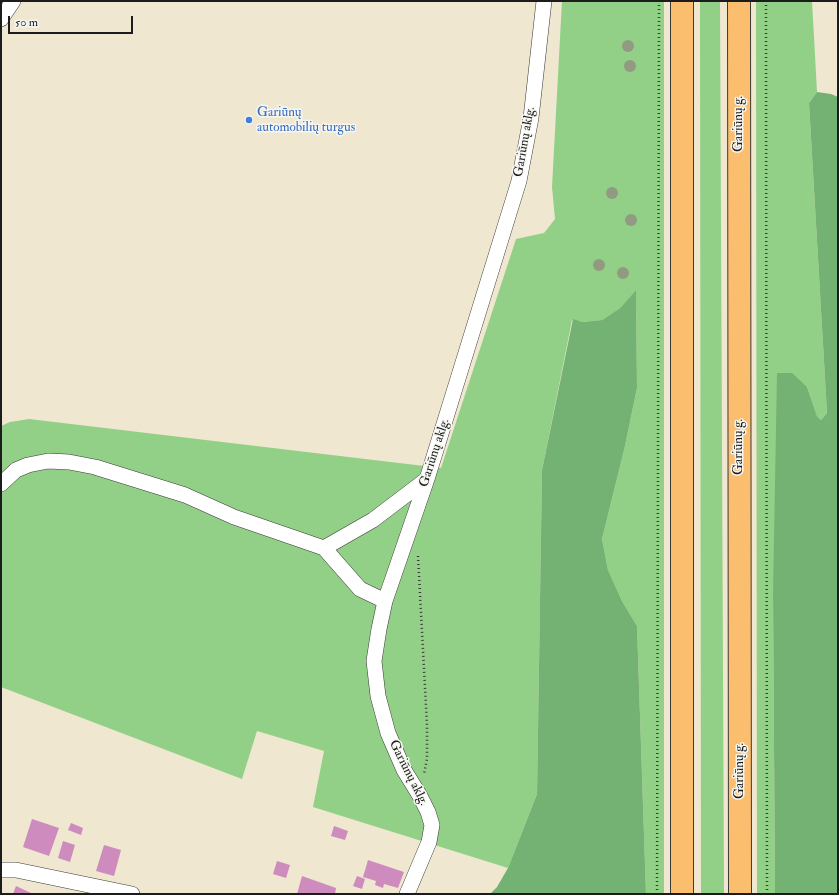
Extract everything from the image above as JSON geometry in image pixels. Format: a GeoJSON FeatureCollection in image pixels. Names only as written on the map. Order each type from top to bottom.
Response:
{"type":"FeatureCollection","features":[{"type":"Feature","properties":{"kind":"highway"},"geometry":{"type":"LineString","coordinates":[[682,1],[682,894]]}},
{"type":"Feature","properties":{"kind":"highway","name":"Gariūnų g."},"geometry":{"type":"LineString","coordinates":[[739,1],[740,894]]}},
{"type":"Feature","properties":{"kind":"street"},"geometry":{"type":"LineString","coordinates":[[1,19],[13,1]]}},
{"type":"Feature","properties":{"kind":"street","name":"Gariūnų aklg."},"geometry":{"type":"LineString","coordinates":[[407,894],[429,842],[432,825],[428,812],[404,770],[388,733],[378,696],[374,661],[385,601],[427,479],[519,181],[531,118],[544,1]]}},
{"type":"Feature","properties":{"kind":"street"},"geometry":{"type":"LineString","coordinates":[[1,484],[16,470],[28,464],[48,461],[95,467],[185,495],[234,517],[324,548],[360,589],[385,601]]}},
{"type":"Feature","properties":{"kind":"street"},"geometry":{"type":"LineString","coordinates":[[324,548],[373,520],[427,479]]}},
{"type":"Feature","properties":{"kind":"street"},"geometry":{"type":"LineString","coordinates":[[1,870],[16,870],[132,894]]}},
{"type":"Feature","properties":{"kind":"path"},"geometry":{"type":"LineString","coordinates":[[658,894],[659,1]]}},
{"type":"Feature","properties":{"kind":"path"},"geometry":{"type":"LineString","coordinates":[[766,1],[767,894]]}},
{"type":"Feature","properties":{"kind":"path"},"geometry":{"type":"LineString","coordinates":[[418,551],[427,725],[427,759],[420,796]]}},
{"type":"Feature","properties":{"kind":"green space"},"geometry":{"type":"Polygon","coordinates":[[[562,1],[664,1],[664,894],[646,894],[637,626],[622,601],[608,570],[602,539],[625,446],[637,388],[636,290],[620,308],[602,320],[582,322],[572,320],[542,470],[537,794],[508,868],[313,807],[324,751],[257,731],[242,779],[1,687],[1,426],[10,422],[29,419],[441,468],[516,239],[544,233],[555,219],[552,187],[562,1]]]}},
{"type":"Feature","properties":{"kind":"green space"},"geometry":{"type":"Polygon","coordinates":[[[700,1],[720,1],[724,894],[701,894],[700,1]]]}},
{"type":"Feature","properties":{"kind":"green space"},"geometry":{"type":"Polygon","coordinates":[[[756,1],[812,1],[817,92],[809,103],[827,413],[821,420],[817,416],[807,387],[773,593],[775,894],[757,894],[756,1]]]}},
{"type":"Feature","properties":{"kind":"green space"},"geometry":{"type":"Polygon","coordinates":[[[817,92],[831,94],[838,97],[838,894],[775,894],[773,593],[777,373],[792,373],[807,387],[817,416],[821,420],[827,413],[809,103],[817,92]]]}},
{"type":"Feature","properties":{"kind":"green space"},"geometry":{"type":"Polygon","coordinates":[[[636,290],[637,388],[625,446],[602,539],[608,570],[622,601],[637,626],[646,894],[490,894],[497,887],[508,868],[537,794],[542,470],[573,319],[582,322],[602,320],[620,308],[636,290]]]}},
{"type":"Feature","properties":{"kind":"building"},"geometry":{"type":"Polygon","coordinates":[[[32,819],[59,828],[49,856],[23,847],[32,819]]]}},
{"type":"Feature","properties":{"kind":"building"},"geometry":{"type":"Polygon","coordinates":[[[71,823],[83,828],[81,835],[68,830],[71,823]]]}},
{"type":"Feature","properties":{"kind":"building"},"geometry":{"type":"Polygon","coordinates":[[[334,826],[348,831],[345,840],[331,836],[334,826]]]}},
{"type":"Feature","properties":{"kind":"building"},"geometry":{"type":"Polygon","coordinates":[[[63,841],[75,845],[70,862],[58,858],[63,841]]]}},
{"type":"Feature","properties":{"kind":"building"},"geometry":{"type":"Polygon","coordinates":[[[104,845],[121,850],[114,876],[96,871],[104,845]]]}},
{"type":"Feature","properties":{"kind":"building"},"geometry":{"type":"Polygon","coordinates":[[[368,860],[404,872],[398,888],[384,884],[383,888],[375,885],[376,881],[363,877],[368,860]]]}},
{"type":"Feature","properties":{"kind":"building"},"geometry":{"type":"Polygon","coordinates":[[[277,861],[290,865],[286,878],[273,874],[277,861]]]}},
{"type":"Feature","properties":{"kind":"building"},"geometry":{"type":"Polygon","coordinates":[[[302,876],[336,888],[335,894],[297,894],[302,876]]]}},
{"type":"Feature","properties":{"kind":"building"},"geometry":{"type":"Polygon","coordinates":[[[357,876],[365,879],[362,889],[353,886],[357,876]]]}},
{"type":"Feature","properties":{"kind":"building"},"geometry":{"type":"Polygon","coordinates":[[[16,886],[33,894],[13,894],[16,886]]]}},
{"type":"Feature","properties":{"kind":"place","name":"Gariūnų automobilių turgus"},"geometry":{"type":"Point","coordinates":[249,120]}}]}
